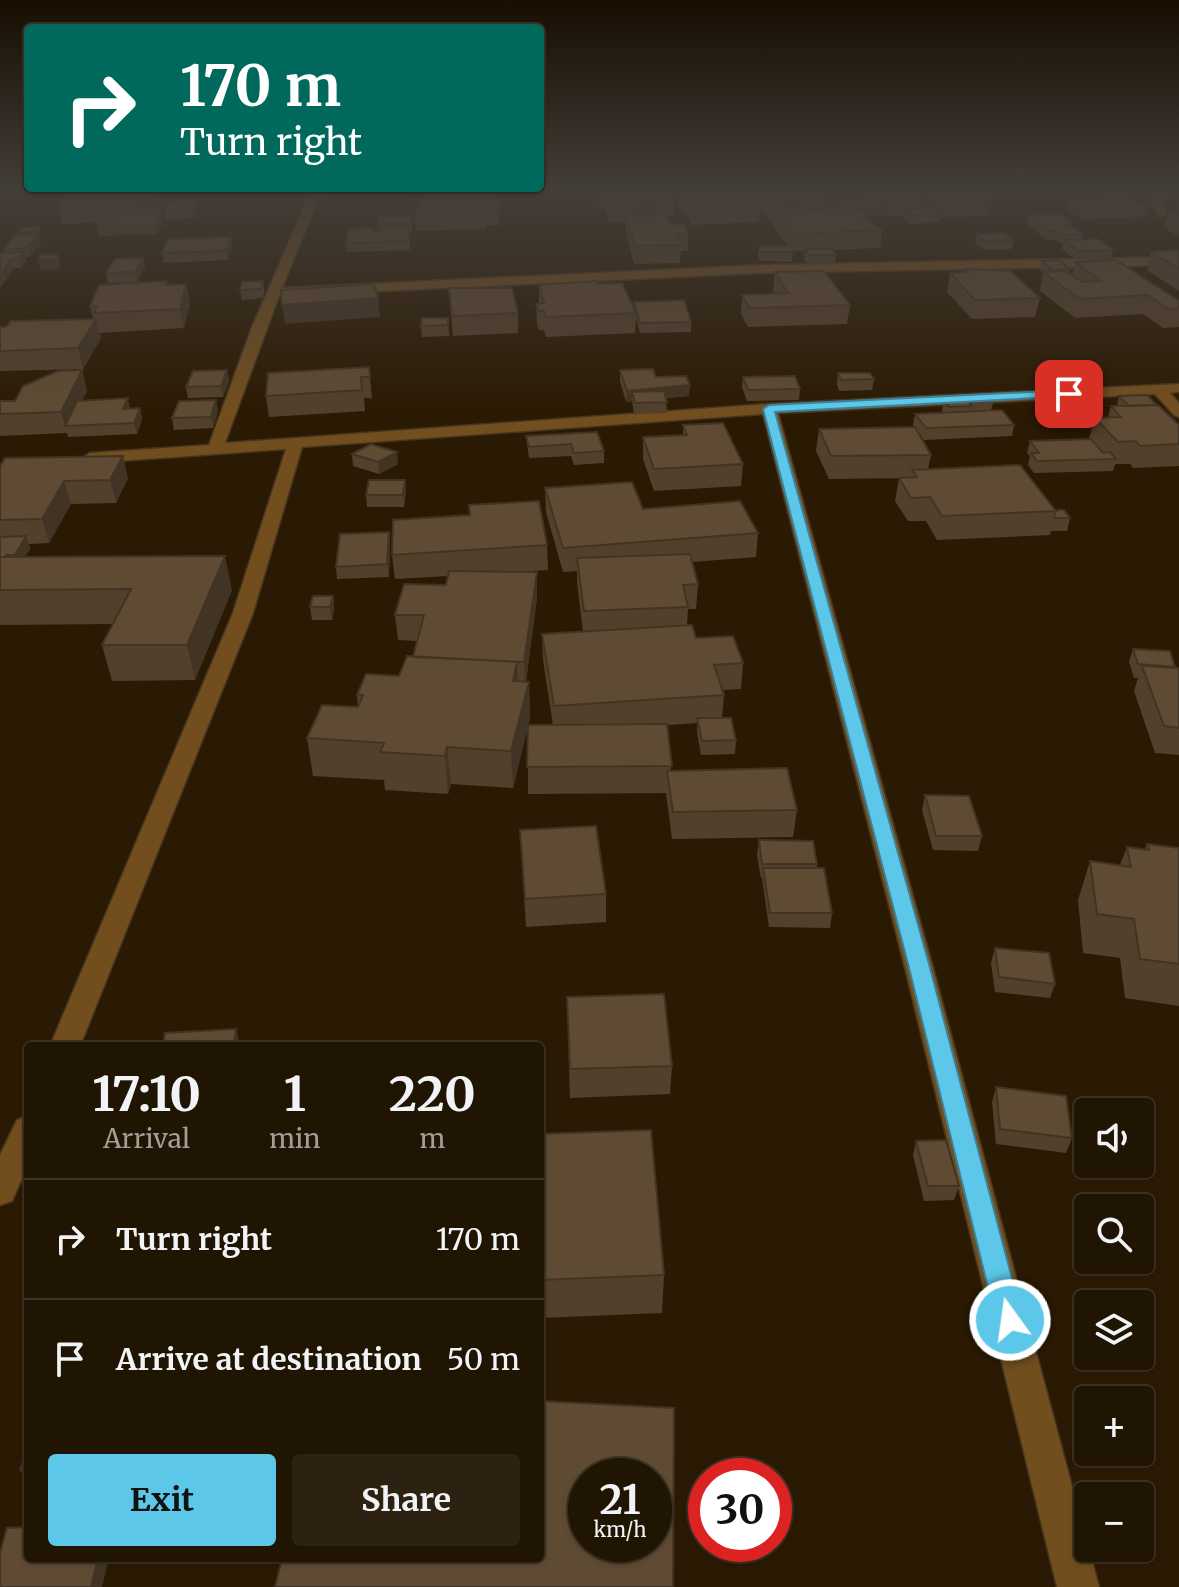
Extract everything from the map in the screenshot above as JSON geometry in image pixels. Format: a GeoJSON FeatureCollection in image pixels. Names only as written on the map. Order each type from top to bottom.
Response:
{"type":"FeatureCollection","features":[{"type":"Feature","properties":{"kind":"street"},"geometry":{"type":"LineString","coordinates":[[215,449],[259,327],[286,263]]}},
{"type":"Feature","properties":{"kind":"street"},"geometry":{"type":"LineString","coordinates":[[274,292],[761,269],[1133,263]]}},
{"type":"Feature","properties":{"kind":"street"},"geometry":{"type":"LineString","coordinates":[[1112,264],[1134,279]]}},
{"type":"Feature","properties":{"kind":"street"},"geometry":{"type":"LineString","coordinates":[[77,459],[769,409],[1179,388]]}},
{"type":"Feature","properties":{"kind":"street"},"geometry":{"type":"LineString","coordinates":[[1159,389],[1179,412]]}},
{"type":"Feature","properties":{"kind":"street"},"geometry":{"type":"LineString","coordinates":[[769,409],[918,964],[1078,1587]]}},
{"type":"Feature","properties":{"kind":"street"},"geometry":{"type":"LineString","coordinates":[[67,1042],[243,613],[296,442]]}},
{"type":"Feature","properties":{"kind":"street"},"geometry":{"type":"LineString","coordinates":[[0,1191],[24,1138]]}},
{"type":"Feature","properties":{"kind":"building"},"geometry":{"type":"Polygon","coordinates":[[[0,263],[8,263],[2,272],[0,263]]]}},
{"type":"Feature","properties":{"kind":"building"},"geometry":{"type":"Polygon","coordinates":[[[112,263],[140,263],[135,272],[106,273],[112,263]]]}},
{"type":"Feature","properties":{"kind":"building"},"geometry":{"type":"Polygon","coordinates":[[[1044,263],[1063,263],[1070,269],[1052,270],[1044,263]]]}},
{"type":"Feature","properties":{"kind":"building"},"geometry":{"type":"Polygon","coordinates":[[[1076,263],[1121,263],[1179,301],[1179,308],[1168,309],[1148,295],[1080,299],[1043,272],[1066,271],[1082,282],[1101,281],[1076,263]]]}},
{"type":"Feature","properties":{"kind":"building"},"geometry":{"type":"Polygon","coordinates":[[[966,269],[1010,271],[1040,298],[975,300],[950,273],[969,272],[966,269]]]}},
{"type":"Feature","properties":{"kind":"building"},"geometry":{"type":"Polygon","coordinates":[[[824,271],[850,305],[750,308],[742,295],[788,293],[775,272],[824,271]]]}},
{"type":"Feature","properties":{"kind":"building"},"geometry":{"type":"Polygon","coordinates":[[[167,281],[166,285],[186,284],[180,309],[94,313],[97,306],[90,306],[99,285],[167,281]]]}},
{"type":"Feature","properties":{"kind":"building"},"geometry":{"type":"Polygon","coordinates":[[[263,281],[261,289],[240,290],[242,282],[263,281]]]}},
{"type":"Feature","properties":{"kind":"building"},"geometry":{"type":"Polygon","coordinates":[[[597,281],[598,284],[622,283],[636,313],[546,317],[544,311],[538,311],[536,304],[544,303],[539,285],[597,281]]]}},
{"type":"Feature","properties":{"kind":"building"},"geometry":{"type":"Polygon","coordinates":[[[374,284],[378,298],[282,305],[281,290],[374,284]]]}},
{"type":"Feature","properties":{"kind":"building"},"geometry":{"type":"Polygon","coordinates":[[[449,288],[512,288],[518,313],[452,316],[449,288]]]}},
{"type":"Feature","properties":{"kind":"building"},"geometry":{"type":"Polygon","coordinates":[[[684,300],[691,322],[640,323],[634,302],[684,300]]]}},
{"type":"Feature","properties":{"kind":"building"},"geometry":{"type":"Polygon","coordinates":[[[422,318],[448,318],[448,325],[421,326],[422,318]]]}},
{"type":"Feature","properties":{"kind":"building"},"geometry":{"type":"Polygon","coordinates":[[[96,319],[78,348],[0,351],[0,327],[6,327],[11,321],[96,319]]]}},
{"type":"Feature","properties":{"kind":"building"},"geometry":{"type":"Polygon","coordinates":[[[369,367],[370,377],[361,377],[362,390],[266,396],[268,373],[369,367]]]}},
{"type":"Feature","properties":{"kind":"building"},"geometry":{"type":"Polygon","coordinates":[[[653,369],[656,377],[686,376],[690,385],[627,391],[620,370],[653,369]]]}},
{"type":"Feature","properties":{"kind":"building"},"geometry":{"type":"Polygon","coordinates":[[[82,370],[61,412],[0,414],[0,401],[15,401],[23,386],[58,371],[82,370]]]}},
{"type":"Feature","properties":{"kind":"building"},"geometry":{"type":"Polygon","coordinates":[[[227,370],[221,386],[186,387],[193,371],[227,370]]]}},
{"type":"Feature","properties":{"kind":"building"},"geometry":{"type":"Polygon","coordinates":[[[838,373],[870,373],[874,379],[841,380],[838,373]]]}},
{"type":"Feature","properties":{"kind":"building"},"geometry":{"type":"Polygon","coordinates":[[[795,376],[800,389],[748,390],[743,377],[795,376]]]}},
{"type":"Feature","properties":{"kind":"building"},"geometry":{"type":"Polygon","coordinates":[[[664,391],[667,402],[635,403],[632,392],[664,391]]]}},
{"type":"Feature","properties":{"kind":"building"},"geometry":{"type":"Polygon","coordinates":[[[970,395],[991,395],[994,400],[973,400],[970,395]]]}},
{"type":"Feature","properties":{"kind":"building"},"geometry":{"type":"Polygon","coordinates":[[[1147,395],[1157,405],[1129,406],[1119,396],[1147,395]]]}},
{"type":"Feature","properties":{"kind":"building"},"geometry":{"type":"Polygon","coordinates":[[[128,398],[123,409],[140,408],[134,423],[65,426],[77,401],[128,398]]]}},
{"type":"Feature","properties":{"kind":"building"},"geometry":{"type":"Polygon","coordinates":[[[966,398],[972,406],[949,407],[944,399],[966,398]]]}},
{"type":"Feature","properties":{"kind":"building"},"geometry":{"type":"Polygon","coordinates":[[[216,400],[211,417],[172,418],[179,401],[216,400]]]}},
{"type":"Feature","properties":{"kind":"building"},"geometry":{"type":"Polygon","coordinates":[[[1158,405],[1179,425],[1179,444],[1140,446],[1136,441],[1118,442],[1095,418],[1121,417],[1111,406],[1158,405]]]}},
{"type":"Feature","properties":{"kind":"building"},"geometry":{"type":"Polygon","coordinates":[[[1002,410],[1014,425],[926,428],[915,414],[1002,410]]]}},
{"type":"Feature","properties":{"kind":"building"},"geometry":{"type":"Polygon","coordinates":[[[723,423],[743,464],[654,469],[643,437],[687,435],[683,425],[723,423]]]}},
{"type":"Feature","properties":{"kind":"building"},"geometry":{"type":"Polygon","coordinates":[[[915,427],[931,455],[831,456],[819,429],[915,427]]]}},
{"type":"Feature","properties":{"kind":"building"},"geometry":{"type":"Polygon","coordinates":[[[597,432],[604,451],[574,453],[571,444],[529,447],[526,436],[597,432]]]}},
{"type":"Feature","properties":{"kind":"building"},"geometry":{"type":"Polygon","coordinates":[[[1091,439],[1103,453],[1110,452],[1116,459],[1037,461],[1031,453],[1039,453],[1030,441],[1091,439]]]}},
{"type":"Feature","properties":{"kind":"building"},"geometry":{"type":"Polygon","coordinates":[[[371,444],[397,452],[378,462],[352,454],[371,444]]]}},
{"type":"Feature","properties":{"kind":"building"},"geometry":{"type":"Polygon","coordinates":[[[123,456],[110,480],[64,481],[42,519],[0,520],[0,466],[5,458],[123,456]]]}},
{"type":"Feature","properties":{"kind":"building"},"geometry":{"type":"Polygon","coordinates":[[[1020,465],[1056,511],[942,516],[930,497],[911,498],[899,478],[917,477],[912,470],[1020,465]]]}},
{"type":"Feature","properties":{"kind":"building"},"geometry":{"type":"Polygon","coordinates":[[[369,480],[405,480],[403,495],[366,495],[369,480]]]}},
{"type":"Feature","properties":{"kind":"building"},"geometry":{"type":"Polygon","coordinates":[[[632,482],[643,509],[740,501],[758,533],[563,548],[545,488],[632,482]]]}},
{"type":"Feature","properties":{"kind":"building"},"geometry":{"type":"Polygon","coordinates":[[[539,501],[547,545],[392,555],[393,520],[470,515],[469,505],[539,501]]]}},
{"type":"Feature","properties":{"kind":"building"},"geometry":{"type":"Polygon","coordinates":[[[1056,510],[1064,510],[1070,518],[1054,518],[1056,510]]]}},
{"type":"Feature","properties":{"kind":"building"},"geometry":{"type":"Polygon","coordinates":[[[389,532],[387,564],[336,567],[340,534],[389,532]]]}},
{"type":"Feature","properties":{"kind":"building"},"geometry":{"type":"Polygon","coordinates":[[[26,536],[15,555],[0,557],[0,537],[26,536]]]}},
{"type":"Feature","properties":{"kind":"building"},"geometry":{"type":"Polygon","coordinates":[[[690,554],[698,584],[683,585],[688,607],[584,611],[577,558],[690,554]]]}},
{"type":"Feature","properties":{"kind":"building"},"geometry":{"type":"Polygon","coordinates":[[[225,556],[187,645],[102,645],[131,589],[0,590],[0,557],[225,556]]]}},
{"type":"Feature","properties":{"kind":"building"},"geometry":{"type":"Polygon","coordinates":[[[449,571],[537,572],[524,662],[413,657],[424,615],[395,615],[404,584],[446,585],[449,571]]]}},
{"type":"Feature","properties":{"kind":"building"},"geometry":{"type":"Polygon","coordinates":[[[313,596],[333,596],[330,607],[310,607],[313,596]]]}},
{"type":"Feature","properties":{"kind":"building"},"geometry":{"type":"Polygon","coordinates":[[[692,625],[696,638],[733,636],[743,663],[714,665],[724,695],[554,706],[542,634],[692,625]]]}},
{"type":"Feature","properties":{"kind":"building"},"geometry":{"type":"Polygon","coordinates":[[[1133,649],[1170,651],[1175,667],[1138,664],[1133,649]]]}},
{"type":"Feature","properties":{"kind":"building"},"geometry":{"type":"Polygon","coordinates":[[[407,656],[517,662],[513,681],[529,682],[511,751],[447,747],[445,756],[380,752],[384,743],[307,738],[322,705],[358,707],[363,695],[357,695],[366,674],[399,676],[407,656]]]}},
{"type":"Feature","properties":{"kind":"building"},"geometry":{"type":"Polygon","coordinates":[[[1142,666],[1179,668],[1179,728],[1164,726],[1142,666]]]}},
{"type":"Feature","properties":{"kind":"building"},"geometry":{"type":"Polygon","coordinates":[[[697,718],[731,718],[736,740],[702,741],[697,718]]]}},
{"type":"Feature","properties":{"kind":"building"},"geometry":{"type":"Polygon","coordinates":[[[667,724],[672,766],[527,767],[528,725],[667,724]]]}},
{"type":"Feature","properties":{"kind":"building"},"geometry":{"type":"Polygon","coordinates":[[[787,768],[797,810],[673,812],[667,771],[787,768]]]}},
{"type":"Feature","properties":{"kind":"building"},"geometry":{"type":"Polygon","coordinates":[[[925,795],[969,796],[982,836],[936,836],[925,795]]]}},
{"type":"Feature","properties":{"kind":"building"},"geometry":{"type":"Polygon","coordinates":[[[596,826],[606,894],[525,899],[520,830],[596,826]]]}},
{"type":"Feature","properties":{"kind":"building"},"geometry":{"type":"Polygon","coordinates":[[[759,840],[813,841],[817,864],[762,864],[759,840]]]}},
{"type":"Feature","properties":{"kind":"building"},"geometry":{"type":"Polygon","coordinates":[[[1147,844],[1179,848],[1179,964],[1140,959],[1134,919],[1097,914],[1090,861],[1131,867],[1127,847],[1149,850],[1147,844]]]}},
{"type":"Feature","properties":{"kind":"building"},"geometry":{"type":"Polygon","coordinates":[[[763,868],[824,868],[832,913],[770,913],[763,868]]]}},
{"type":"Feature","properties":{"kind":"building"},"geometry":{"type":"Polygon","coordinates":[[[995,948],[1049,953],[1055,984],[999,977],[995,948]]]}},
{"type":"Feature","properties":{"kind":"building"},"geometry":{"type":"Polygon","coordinates":[[[664,994],[672,1066],[570,1069],[567,997],[664,994]]]}},
{"type":"Feature","properties":{"kind":"building"},"geometry":{"type":"Polygon","coordinates":[[[236,1029],[234,1042],[164,1042],[165,1033],[236,1029]]]}},
{"type":"Feature","properties":{"kind":"building"},"geometry":{"type":"Polygon","coordinates":[[[996,1087],[1066,1096],[1072,1138],[1000,1129],[996,1087]]]}},
{"type":"Feature","properties":{"kind":"building"},"geometry":{"type":"Polygon","coordinates":[[[651,1130],[664,1275],[544,1280],[544,1134],[651,1130]]]}},
{"type":"Feature","properties":{"kind":"building"},"geometry":{"type":"Polygon","coordinates":[[[946,1140],[959,1186],[928,1186],[916,1141],[946,1140]]]}},
{"type":"Feature","properties":{"kind":"building"},"geometry":{"type":"Polygon","coordinates":[[[544,1401],[674,1408],[673,1587],[275,1587],[281,1562],[544,1562],[544,1401]]]}},
{"type":"Feature","properties":{"kind":"building"},"geometry":{"type":"Polygon","coordinates":[[[24,1527],[24,1562],[97,1562],[91,1587],[0,1587],[0,1553],[7,1528],[24,1527]]]}},
{"type":"Feature","properties":{"kind":"route"},"geometry":{"type":"LineString","coordinates":[[1010,1320],[769,409],[1069,394]]}}]}
